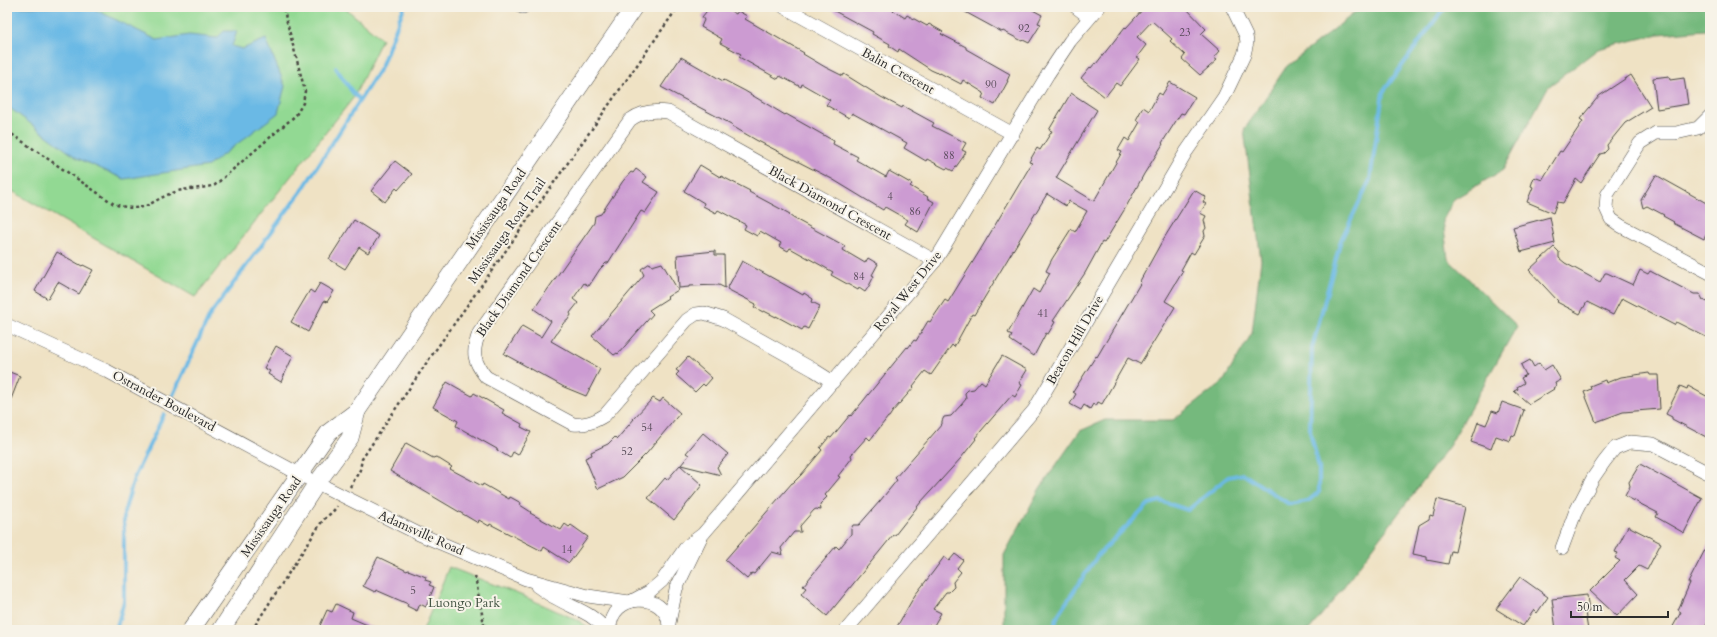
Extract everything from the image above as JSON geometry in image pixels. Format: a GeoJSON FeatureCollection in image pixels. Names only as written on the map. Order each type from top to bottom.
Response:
{"type":"FeatureCollection","features":[{"type":"Feature","properties":{"kind":"main road","name":"Mississauga Road"},"geometry":{"type":"LineString","coordinates":[[191,630],[301,475],[329,432],[357,411],[634,7]]}},
{"type":"Feature","properties":{"kind":"main road","name":"Mississauga Road"},"geometry":{"type":"LineString","coordinates":[[221,630],[317,484],[350,438],[357,411]]}},
{"type":"Feature","properties":{"kind":"street","name":"Balin Crescent"},"geometry":{"type":"LineString","coordinates":[[784,7],[1013,134]]}},
{"type":"Feature","properties":{"kind":"street"},"geometry":{"type":"LineString","coordinates":[[1076,7],[1089,17]]}},
{"type":"Feature","properties":{"kind":"street","name":"Royal West Drive"},"geometry":{"type":"LineString","coordinates":[[610,630],[611,619],[616,610],[649,592],[662,581],[686,547],[703,534],[935,262],[1057,61],[1089,17],[1099,7]]}},
{"type":"Feature","properties":{"kind":"street","name":"Beacon Hill Drive"},"geometry":{"type":"LineString","coordinates":[[1223,7],[1237,19]]}},
{"type":"Feature","properties":{"kind":"street","name":"Beacon Hill Drive"},"geometry":{"type":"LineString","coordinates":[[846,630],[1034,410],[1186,152],[1224,97],[1236,74],[1247,42],[1246,36],[1232,7]]}},
{"type":"Feature","properties":{"kind":"street","name":"Black Diamond Crescent"},"geometry":{"type":"LineString","coordinates":[[833,382],[723,319],[704,313],[696,314],[687,320],[605,415],[594,422],[573,424],[486,377],[479,369],[474,358],[474,346],[479,333],[630,120],[638,114],[647,112],[668,112],[935,262]]}},
{"type":"Feature","properties":{"kind":"street"},"geometry":{"type":"LineString","coordinates":[[1710,116],[1698,128],[1676,133],[1656,133],[1640,142],[1607,195],[1606,208],[1611,219],[1621,226],[1710,273]]}},
{"type":"Feature","properties":{"kind":"street","name":"Ostrander Boulevard"},"geometry":{"type":"LineString","coordinates":[[7,325],[107,371],[317,484]]}},
{"type":"Feature","properties":{"kind":"street"},"geometry":{"type":"LineString","coordinates":[[1562,548],[1575,513],[1593,478],[1615,448],[1630,442],[1653,444],[1710,474]]}},
{"type":"Feature","properties":{"kind":"street","name":"Adamsville Road"},"geometry":{"type":"LineString","coordinates":[[317,484],[419,534],[526,579],[588,596],[651,602],[659,607],[665,614],[670,627]]}},
{"type":"Feature","properties":{"kind":"street","name":"Royal West Drive"},"geometry":{"type":"LineString","coordinates":[[670,627],[676,589],[703,534]]}},
{"type":"Feature","properties":{"kind":"street","name":"Adamsville Road"},"geometry":{"type":"LineString","coordinates":[[526,579],[556,598],[582,610],[598,621],[606,630]]}},
{"type":"Feature","properties":{"kind":"path"},"geometry":{"type":"LineString","coordinates":[[134,7],[151,7]]}},
{"type":"Feature","properties":{"kind":"path"},"geometry":{"type":"LineString","coordinates":[[7,131],[114,204],[124,207],[143,208],[180,191],[199,189],[215,185],[296,115],[303,103],[306,91],[283,7]]}},
{"type":"Feature","properties":{"kind":"path","name":"Mississauga Road Trail"},"geometry":{"type":"LineString","coordinates":[[360,470],[362,459],[425,365],[678,7]]}},
{"type":"Feature","properties":{"kind":"path"},"geometry":{"type":"LineString","coordinates":[[252,630],[321,523],[326,517],[334,512]]}},
{"type":"Feature","properties":{"kind":"path"},"geometry":{"type":"LineString","coordinates":[[475,576],[485,630]]}},
{"type":"Feature","properties":{"kind":"green space"},"geometry":{"type":"Polygon","coordinates":[[[7,7],[344,7],[382,39],[354,97],[195,297],[7,188],[7,7]]]}},
{"type":"Feature","properties":{"kind":"green space"},"geometry":{"type":"Polygon","coordinates":[[[1362,7],[1710,7],[1710,31],[1705,30],[1659,34],[1598,49],[1548,87],[1503,170],[1454,199],[1443,220],[1448,259],[1517,326],[1449,446],[1333,601],[1309,630],[1004,630],[1004,555],[1040,488],[1080,431],[1105,420],[1173,420],[1223,382],[1252,333],[1261,260],[1244,130],[1286,67],[1362,7]]]}},
{"type":"Feature","properties":{"kind":"green space","name":"Luongo Park"},"geometry":{"type":"Polygon","coordinates":[[[449,567],[523,596],[579,621],[590,630],[423,630],[449,567]]]}},
{"type":"Feature","properties":{"kind":"water"},"geometry":{"type":"Polygon","coordinates":[[[7,7],[90,7],[157,40],[189,35],[217,38],[224,31],[237,31],[232,46],[242,49],[266,39],[285,86],[278,113],[208,166],[124,179],[77,158],[7,106],[7,7]]]}},
{"type":"Feature","properties":{"kind":"building"},"geometry":{"type":"Polygon","coordinates":[[[710,7],[724,7],[736,14],[738,11],[747,16],[745,19],[804,53],[803,54],[825,67],[843,76],[844,74],[881,97],[902,108],[903,106],[934,123],[932,126],[966,143],[962,150],[966,152],[953,171],[927,159],[926,161],[904,148],[907,143],[852,113],[849,118],[826,105],[830,100],[802,84],[801,87],[780,76],[778,79],[739,57],[741,54],[720,43],[722,39],[701,27],[704,20],[702,17],[710,7]]]}},
{"type":"Feature","properties":{"kind":"building"},"geometry":{"type":"Polygon","coordinates":[[[827,7],[888,7],[905,18],[907,15],[927,26],[929,24],[943,32],[941,34],[966,47],[966,49],[1010,74],[1008,81],[995,105],[982,98],[984,93],[963,80],[961,84],[931,70],[899,49],[898,52],[889,46],[890,44],[872,34],[873,32],[827,7]]]}},
{"type":"Feature","properties":{"kind":"building"},"geometry":{"type":"Polygon","coordinates":[[[956,7],[1027,7],[1042,15],[1038,23],[1041,24],[1029,43],[1003,31],[1002,32],[956,7]]]}},
{"type":"Feature","properties":{"kind":"building"},"geometry":{"type":"Polygon","coordinates":[[[1145,7],[1185,7],[1206,29],[1201,34],[1220,51],[1214,58],[1217,60],[1200,75],[1182,59],[1185,55],[1170,41],[1172,39],[1152,21],[1137,37],[1146,45],[1137,57],[1140,59],[1120,86],[1116,83],[1105,97],[1081,78],[1090,67],[1091,68],[1095,63],[1096,64],[1125,27],[1126,28],[1145,7]]]}},
{"type":"Feature","properties":{"kind":"building"},"geometry":{"type":"Polygon","coordinates":[[[681,57],[834,141],[833,144],[858,157],[856,160],[886,177],[889,171],[912,184],[910,186],[934,202],[918,232],[905,224],[908,220],[885,207],[883,210],[832,179],[756,140],[732,126],[733,125],[661,87],[681,57]]]}},
{"type":"Feature","properties":{"kind":"building"},"geometry":{"type":"Polygon","coordinates":[[[1631,75],[1651,107],[1625,123],[1607,145],[1608,149],[1604,153],[1600,154],[1581,183],[1576,179],[1563,203],[1557,202],[1553,213],[1527,202],[1533,187],[1531,186],[1534,177],[1542,180],[1560,151],[1562,152],[1583,121],[1580,119],[1599,96],[1631,75]]]}},
{"type":"Feature","properties":{"kind":"building"},"geometry":{"type":"Polygon","coordinates":[[[1669,76],[1670,80],[1684,78],[1688,104],[1657,109],[1653,78],[1669,76]]]}},
{"type":"Feature","properties":{"kind":"building"},"geometry":{"type":"Polygon","coordinates":[[[1170,82],[1195,97],[1184,114],[1181,113],[1162,143],[1163,144],[1126,207],[1104,243],[1102,242],[1085,273],[1053,321],[1055,322],[1048,334],[1046,333],[1034,356],[1010,340],[1012,335],[1008,333],[1033,289],[1039,293],[1050,273],[1046,271],[1052,259],[1071,229],[1075,232],[1087,211],[1069,201],[1066,206],[1047,194],[974,315],[972,314],[954,347],[952,345],[931,375],[925,371],[913,386],[914,387],[870,440],[867,437],[851,455],[852,458],[838,476],[840,477],[825,495],[827,497],[820,504],[821,510],[814,510],[800,526],[801,532],[794,532],[781,548],[783,555],[772,552],[754,574],[752,573],[747,579],[725,560],[792,483],[801,475],[822,450],[820,448],[829,437],[831,438],[850,415],[851,416],[907,347],[908,348],[914,340],[916,341],[928,321],[930,322],[945,300],[948,302],[1032,163],[1029,162],[1037,148],[1040,150],[1052,131],[1049,130],[1071,93],[1097,110],[1056,178],[1094,201],[1122,152],[1118,150],[1125,138],[1129,141],[1140,122],[1136,120],[1143,107],[1149,111],[1159,93],[1162,95],[1170,82]]]}},
{"type":"Feature","properties":{"kind":"building"},"geometry":{"type":"Polygon","coordinates":[[[395,161],[412,174],[398,190],[396,188],[385,202],[371,191],[395,161]]]}},
{"type":"Feature","properties":{"kind":"building"},"geometry":{"type":"Polygon","coordinates":[[[700,165],[720,177],[721,176],[750,191],[749,192],[790,214],[789,215],[793,218],[845,246],[843,250],[865,263],[868,258],[878,264],[872,275],[874,276],[865,292],[859,288],[858,290],[831,275],[833,272],[790,248],[788,251],[779,246],[781,243],[760,231],[757,236],[744,229],[746,225],[718,210],[716,213],[703,206],[704,203],[684,191],[700,165]]]}},
{"type":"Feature","properties":{"kind":"building"},"geometry":{"type":"Polygon","coordinates":[[[636,169],[647,177],[643,182],[659,192],[645,213],[641,211],[608,263],[600,269],[589,286],[584,283],[573,299],[578,303],[570,313],[571,315],[567,321],[565,321],[551,341],[600,369],[586,396],[564,387],[504,354],[522,326],[541,337],[551,321],[534,309],[594,223],[595,216],[601,214],[623,181],[636,169]]]}},
{"type":"Feature","properties":{"kind":"building"},"geometry":{"type":"Polygon","coordinates":[[[1656,175],[1710,205],[1710,237],[1706,235],[1704,239],[1673,223],[1674,222],[1663,216],[1664,215],[1647,206],[1643,208],[1641,200],[1656,175]]]}},
{"type":"Feature","properties":{"kind":"building"},"geometry":{"type":"Polygon","coordinates":[[[1194,190],[1206,197],[1203,202],[1206,204],[1200,213],[1206,216],[1204,220],[1206,228],[1204,231],[1205,236],[1194,254],[1191,252],[1181,270],[1183,271],[1165,301],[1175,307],[1140,364],[1128,358],[1102,404],[1098,402],[1096,406],[1093,404],[1090,409],[1084,405],[1081,410],[1070,404],[1076,394],[1073,392],[1096,356],[1097,357],[1141,282],[1140,281],[1161,243],[1194,190]]]}},
{"type":"Feature","properties":{"kind":"building"},"geometry":{"type":"Polygon","coordinates":[[[1550,217],[1555,243],[1521,252],[1513,227],[1550,217]]]}},
{"type":"Feature","properties":{"kind":"building"},"geometry":{"type":"Polygon","coordinates":[[[354,220],[379,236],[368,253],[359,247],[345,269],[329,259],[354,220]]]}},
{"type":"Feature","properties":{"kind":"building"},"geometry":{"type":"Polygon","coordinates":[[[1554,247],[1559,252],[1559,258],[1565,263],[1600,282],[1605,273],[1607,273],[1633,285],[1640,270],[1648,274],[1650,271],[1694,294],[1700,294],[1703,300],[1710,303],[1710,339],[1676,322],[1674,325],[1622,298],[1613,315],[1587,302],[1580,314],[1557,302],[1558,301],[1529,270],[1554,247]]]}},
{"type":"Feature","properties":{"kind":"building"},"geometry":{"type":"Polygon","coordinates":[[[715,251],[715,255],[724,255],[725,288],[719,285],[689,286],[679,288],[677,255],[715,251]]]}},
{"type":"Feature","properties":{"kind":"building"},"geometry":{"type":"Polygon","coordinates":[[[57,252],[82,266],[83,265],[93,270],[79,294],[58,282],[48,299],[35,291],[57,252]]]}},
{"type":"Feature","properties":{"kind":"building"},"geometry":{"type":"Polygon","coordinates":[[[742,261],[803,295],[804,293],[813,299],[812,302],[820,306],[808,329],[804,327],[802,330],[776,316],[764,311],[763,312],[754,307],[756,304],[727,289],[742,261]]]}},
{"type":"Feature","properties":{"kind":"building"},"geometry":{"type":"Polygon","coordinates":[[[650,263],[652,266],[662,263],[678,290],[649,310],[653,314],[618,354],[617,353],[614,355],[592,336],[644,275],[641,269],[650,263]]]}},
{"type":"Feature","properties":{"kind":"building"},"geometry":{"type":"Polygon","coordinates":[[[320,283],[334,291],[327,302],[324,301],[308,332],[291,322],[310,290],[314,293],[320,283]]]}},
{"type":"Feature","properties":{"kind":"building"},"geometry":{"type":"Polygon","coordinates":[[[276,346],[293,356],[281,382],[268,374],[270,371],[264,368],[276,346]]]}},
{"type":"Feature","properties":{"kind":"building"},"geometry":{"type":"Polygon","coordinates":[[[1002,356],[1027,370],[1019,383],[1022,385],[1015,397],[1012,395],[975,438],[976,439],[961,458],[921,502],[895,535],[893,535],[827,616],[801,594],[806,588],[803,586],[836,546],[839,549],[851,534],[853,525],[859,525],[880,501],[897,480],[895,478],[942,424],[944,417],[951,416],[961,405],[966,399],[965,393],[968,390],[974,389],[981,381],[985,384],[1002,356]]]}},
{"type":"Feature","properties":{"kind":"building"},"geometry":{"type":"Polygon","coordinates":[[[688,357],[712,378],[705,386],[703,384],[695,392],[676,375],[679,372],[676,370],[688,357]]]}},
{"type":"Feature","properties":{"kind":"building"},"geometry":{"type":"Polygon","coordinates":[[[1530,360],[1534,367],[1539,363],[1544,370],[1552,365],[1561,380],[1555,383],[1556,386],[1553,388],[1554,389],[1529,404],[1514,391],[1518,389],[1517,387],[1524,383],[1521,378],[1526,375],[1521,365],[1530,360]]]}},
{"type":"Feature","properties":{"kind":"building"},"geometry":{"type":"Polygon","coordinates":[[[7,371],[20,376],[8,407],[7,407],[7,371]]]}},
{"type":"Feature","properties":{"kind":"building"},"geometry":{"type":"Polygon","coordinates":[[[1649,373],[1650,375],[1658,375],[1660,409],[1623,412],[1596,422],[1584,392],[1591,389],[1590,386],[1605,380],[1606,383],[1621,377],[1649,373]]]}},
{"type":"Feature","properties":{"kind":"building"},"geometry":{"type":"Polygon","coordinates":[[[447,382],[472,396],[474,393],[504,410],[502,413],[522,424],[521,427],[531,432],[518,455],[513,452],[510,458],[456,426],[458,421],[433,407],[447,382]]]}},
{"type":"Feature","properties":{"kind":"building"},"geometry":{"type":"Polygon","coordinates":[[[1680,386],[1687,389],[1688,386],[1710,398],[1710,439],[1672,419],[1672,417],[1666,414],[1680,386]]]}},
{"type":"Feature","properties":{"kind":"building"},"geometry":{"type":"Polygon","coordinates":[[[653,398],[660,402],[663,398],[680,413],[647,453],[623,477],[598,489],[585,458],[592,455],[591,452],[608,444],[615,437],[617,439],[653,398]]]}},
{"type":"Feature","properties":{"kind":"building"},"geometry":{"type":"Polygon","coordinates":[[[1502,402],[1524,410],[1515,436],[1512,435],[1510,441],[1496,436],[1491,449],[1471,442],[1478,422],[1486,425],[1492,411],[1498,413],[1502,402]]]}},
{"type":"Feature","properties":{"kind":"building"},"geometry":{"type":"Polygon","coordinates":[[[703,433],[728,454],[717,467],[721,475],[681,465],[689,455],[686,453],[703,433]]]}},
{"type":"Feature","properties":{"kind":"building"},"geometry":{"type":"Polygon","coordinates":[[[406,443],[433,458],[436,457],[452,467],[450,469],[482,486],[483,484],[509,499],[510,497],[521,503],[520,505],[531,512],[530,513],[561,530],[565,524],[569,527],[571,525],[588,537],[569,563],[544,547],[542,551],[490,524],[489,526],[479,520],[478,523],[390,471],[406,443]]]}},
{"type":"Feature","properties":{"kind":"building"},"geometry":{"type":"Polygon","coordinates":[[[1640,464],[1702,498],[1684,533],[1656,517],[1658,513],[1625,496],[1630,486],[1629,482],[1640,464]]]}},
{"type":"Feature","properties":{"kind":"building"},"geometry":{"type":"Polygon","coordinates":[[[680,465],[702,485],[674,520],[648,498],[665,478],[667,480],[680,465]]]}},
{"type":"Feature","properties":{"kind":"building"},"geometry":{"type":"Polygon","coordinates":[[[1437,499],[1465,507],[1455,552],[1451,551],[1448,564],[1427,560],[1427,557],[1413,554],[1419,525],[1429,519],[1430,515],[1433,516],[1437,499]]]}},
{"type":"Feature","properties":{"kind":"building"},"geometry":{"type":"Polygon","coordinates":[[[1628,526],[1661,543],[1647,570],[1639,566],[1625,580],[1638,594],[1617,616],[1590,591],[1620,561],[1615,558],[1618,553],[1615,552],[1628,526]]]}},
{"type":"Feature","properties":{"kind":"building"},"geometry":{"type":"Polygon","coordinates":[[[1710,540],[1710,619],[1703,630],[1671,630],[1681,612],[1678,610],[1690,583],[1688,583],[1710,540]]]}},
{"type":"Feature","properties":{"kind":"building"},"geometry":{"type":"Polygon","coordinates":[[[955,554],[963,560],[957,568],[961,572],[953,582],[954,587],[949,592],[946,592],[933,609],[941,613],[933,627],[929,625],[926,630],[895,630],[915,595],[944,557],[949,561],[955,554]]]}},
{"type":"Feature","properties":{"kind":"building"},"geometry":{"type":"Polygon","coordinates":[[[378,557],[407,571],[408,570],[426,577],[425,580],[431,582],[429,585],[434,587],[426,607],[420,604],[417,611],[407,606],[408,604],[363,586],[378,557]]]}},
{"type":"Feature","properties":{"kind":"building"},"geometry":{"type":"Polygon","coordinates":[[[1520,577],[1548,597],[1537,613],[1534,610],[1523,626],[1496,609],[1520,577]]]}},
{"type":"Feature","properties":{"kind":"building"},"geometry":{"type":"Polygon","coordinates":[[[1587,595],[1589,612],[1585,612],[1588,630],[1556,630],[1552,599],[1587,595]]]}},
{"type":"Feature","properties":{"kind":"building"},"geometry":{"type":"Polygon","coordinates":[[[336,604],[353,612],[351,618],[379,630],[318,630],[327,610],[332,612],[336,604]]]}},
{"type":"Feature","properties":{"kind":"waterway"},"geometry":{"type":"LineString","coordinates":[[173,395],[210,315],[303,189],[381,67],[404,7]]}},
{"type":"Feature","properties":{"kind":"waterway"},"geometry":{"type":"LineString","coordinates":[[1053,630],[1058,615],[1098,555],[1149,504],[1160,501],[1188,510],[1228,477],[1243,474],[1289,504],[1308,501],[1319,492],[1319,468],[1310,431],[1312,348],[1341,240],[1370,180],[1383,92],[1441,12],[1447,7]]}},
{"type":"Feature","properties":{"kind":"waterway"},"geometry":{"type":"LineString","coordinates":[[336,68],[353,93],[360,100]]}},
{"type":"Feature","properties":{"kind":"waterway"},"geometry":{"type":"LineString","coordinates":[[116,630],[124,601],[124,513],[134,478],[164,414]]}}]}
